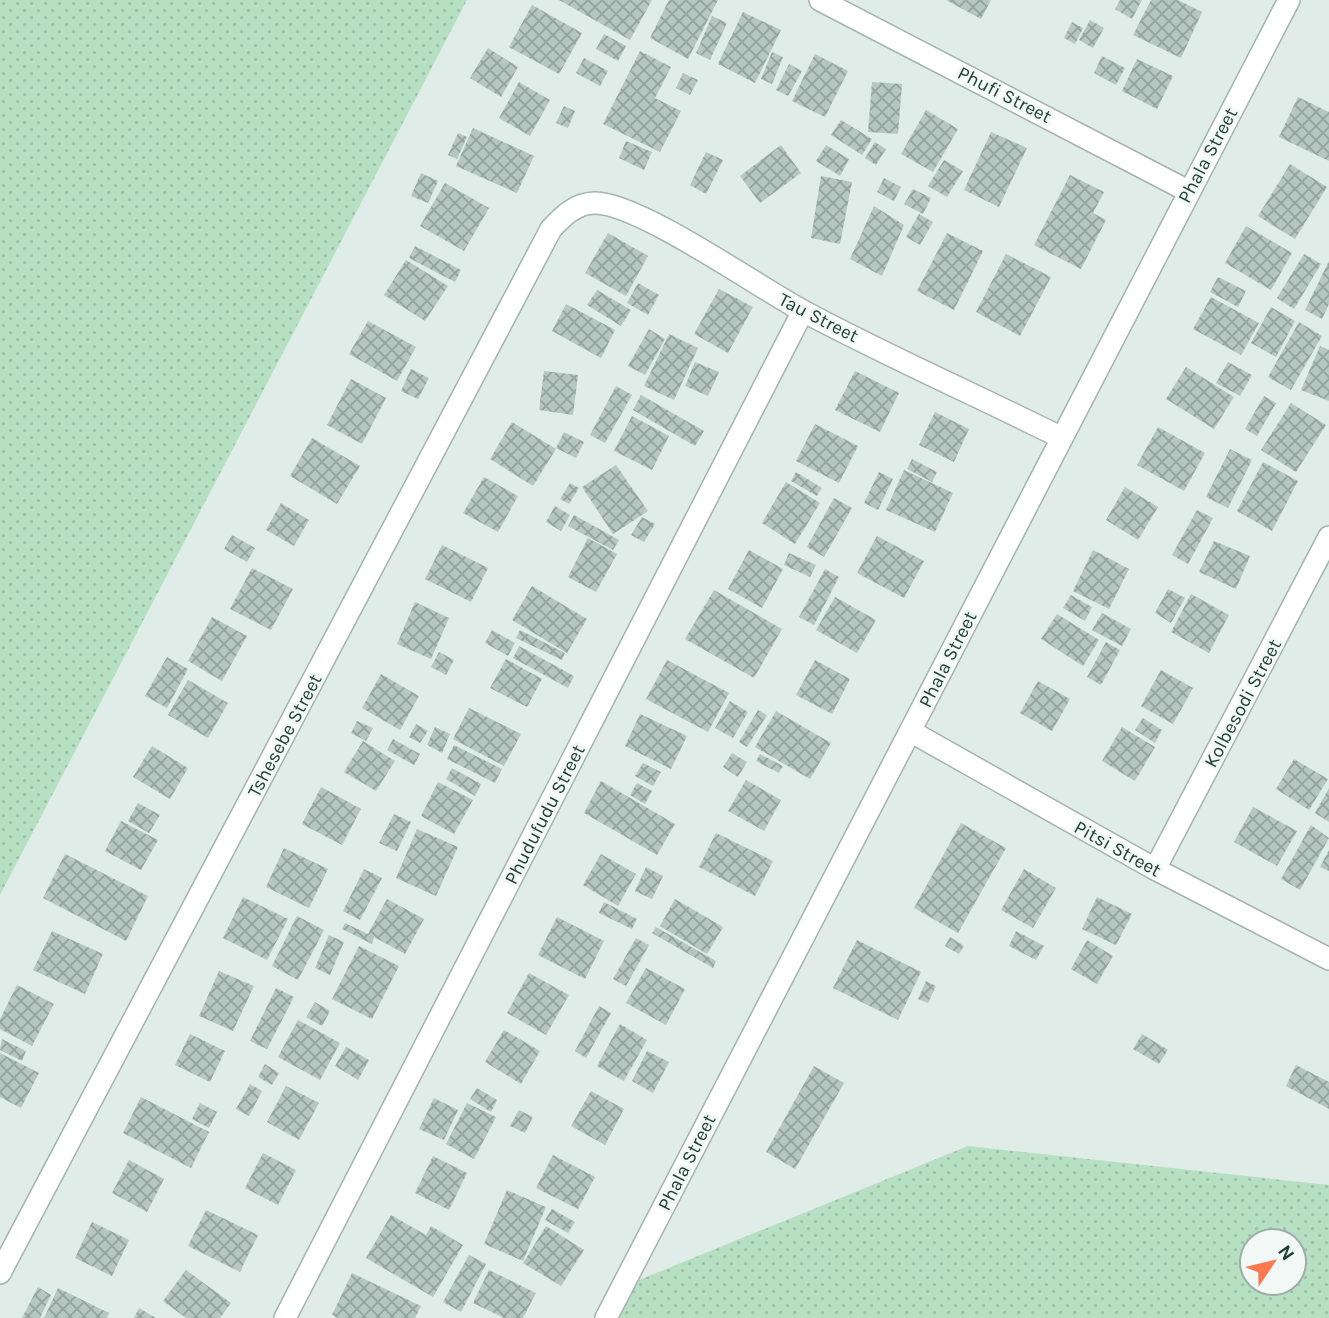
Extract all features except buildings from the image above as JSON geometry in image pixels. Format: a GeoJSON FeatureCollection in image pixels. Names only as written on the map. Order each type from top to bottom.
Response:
{"type":"FeatureCollection","features":[{"type":"Feature","properties":{"kind":"street","name":"Phufi Street"},"geometry":{"type":"LineString","coordinates":[[820,0],[1188,191]]}},
{"type":"Feature","properties":{"kind":"street","name":"Phala Street"},"geometry":{"type":"LineString","coordinates":[[606,1318],[1289,0]]}},
{"type":"Feature","properties":{"kind":"street","name":"Tau Street"},"geometry":{"type":"LineString","coordinates":[[577,206],[596,203],[629,210],[803,311],[1062,438]]}},
{"type":"Feature","properties":{"kind":"street","name":"Tshesebe Street"},"geometry":{"type":"LineString","coordinates":[[0,1273],[551,229],[577,206]]}},
{"type":"Feature","properties":{"kind":"street","name":"Phudufudu Street"},"geometry":{"type":"LineString","coordinates":[[285,1318],[803,311]]}},
{"type":"Feature","properties":{"kind":"street","name":"Kolbesodi Street"},"geometry":{"type":"LineString","coordinates":[[1156,869],[1329,537]]}},
{"type":"Feature","properties":{"kind":"street","name":"Pitsi Street"},"geometry":{"type":"LineString","coordinates":[[910,731],[1156,869],[1329,959]]}},
{"type":"Feature","properties":{"kind":"green space"},"geometry":{"type":"Polygon","coordinates":[[[0,0],[467,0],[0,895],[0,0]]]}},
{"type":"Feature","properties":{"kind":"green space"},"geometry":{"type":"Polygon","coordinates":[[[968,1146],[1329,1185],[1329,1318],[603,1318],[617,1289],[968,1146]]]}}]}
